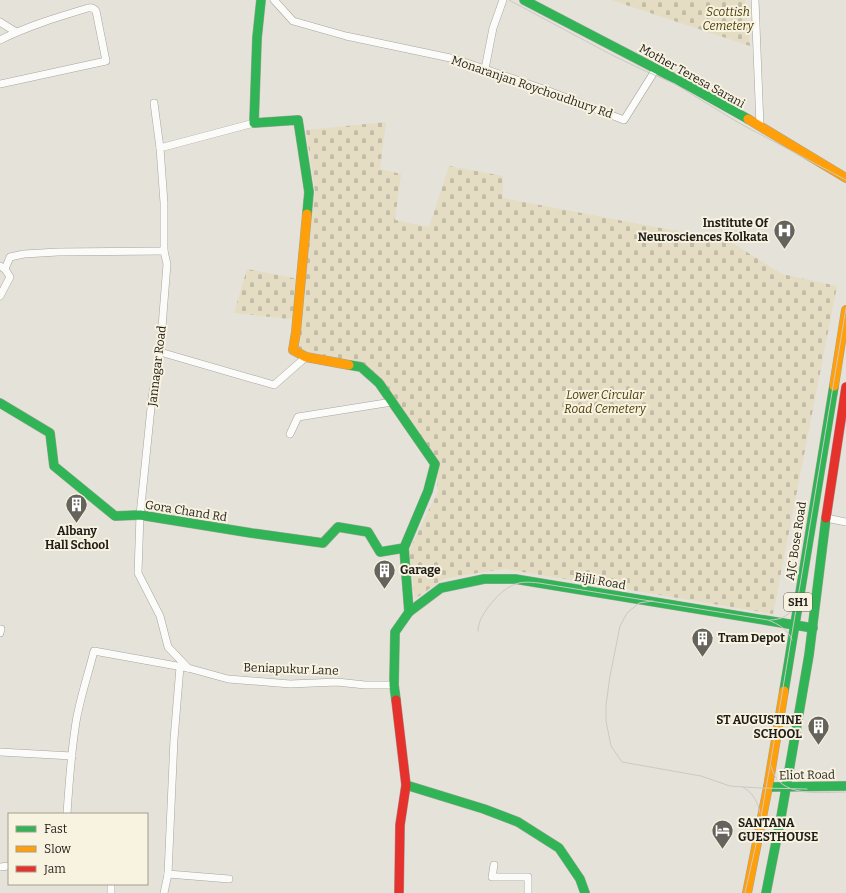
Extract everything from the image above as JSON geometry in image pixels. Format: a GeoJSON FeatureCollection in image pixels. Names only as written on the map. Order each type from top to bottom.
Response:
{"type":"FeatureCollection","features":[{"type":"Feature","properties":{"kind":"street"},"geometry":{"type":"LineString","coordinates":[[254,122],[257,38],[261,0]]}},
{"type":"Feature","properties":{"kind":"street","name":"Monaranjan Roychoudhury Rd"},"geometry":{"type":"LineString","coordinates":[[274,0],[293,21],[346,36],[455,59],[546,90],[624,120],[656,69]]}},
{"type":"Feature","properties":{"kind":"street"},"geometry":{"type":"LineString","coordinates":[[485,69],[494,28],[503,0]]}},
{"type":"Feature","properties":{"kind":"street","name":"Mother Teresa Sarani"},"geometry":{"type":"LineString","coordinates":[[524,0],[691,87],[760,126],[846,178]]}},
{"type":"Feature","properties":{"kind":"street"},"geometry":{"type":"LineString","coordinates":[[755,0],[760,126]]}},
{"type":"Feature","properties":{"kind":"street"},"geometry":{"type":"LineString","coordinates":[[0,40],[16,32],[49,20],[91,7],[96,11],[106,61],[0,84]]}},
{"type":"Feature","properties":{"kind":"street"},"geometry":{"type":"LineString","coordinates":[[0,22],[16,32]]}},
{"type":"Feature","properties":{"kind":"street","name":"Jannagar Road"},"geometry":{"type":"LineString","coordinates":[[154,103],[160,148],[164,203],[164,251],[167,264],[160,352],[152,398],[140,515],[138,573],[160,616],[168,647],[188,668]]}},
{"type":"Feature","properties":{"kind":"street"},"geometry":{"type":"LineString","coordinates":[[160,148],[254,122],[298,120],[309,192],[293,350],[306,357],[361,367],[379,383],[435,464],[428,491],[404,548],[409,612]]}},
{"type":"Feature","properties":{"kind":"street"},"geometry":{"type":"LineString","coordinates":[[0,296],[10,277],[2,267],[10,257],[24,254],[58,252],[164,251]]}},
{"type":"Feature","properties":{"kind":"street","name":"AJC Bose Road"},"geometry":{"type":"LineString","coordinates":[[747,893],[768,787],[846,310]]}},
{"type":"Feature","properties":{"kind":"street"},"geometry":{"type":"LineString","coordinates":[[160,352],[274,385],[306,357]]}},
{"type":"Feature","properties":{"kind":"street"},"geometry":{"type":"LineString","coordinates":[[766,893],[808,663],[826,518],[844,410],[846,387]]}},
{"type":"Feature","properties":{"kind":"street"},"geometry":{"type":"LineString","coordinates":[[290,434],[298,417],[392,402]]}},
{"type":"Feature","properties":{"kind":"street","name":"Gora Chand Rd"},"geometry":{"type":"LineString","coordinates":[[0,403],[44,428],[50,433],[54,466],[115,516],[140,515],[324,543],[338,527],[368,532],[380,552],[404,548]]}},
{"type":"Feature","properties":{"kind":"street"},"geometry":{"type":"LineString","coordinates":[[831,407],[844,410]]}},
{"type":"Feature","properties":{"kind":"street"},"geometry":{"type":"LineString","coordinates":[[826,518],[846,522]]}},
{"type":"Feature","properties":{"kind":"street","name":"Bijli Road"},"geometry":{"type":"LineString","coordinates":[[399,893],[400,824],[406,785],[394,685],[395,632],[409,612],[441,588],[484,579],[515,578],[813,628]]}},
{"type":"Feature","properties":{"kind":"street","name":"Beniapukur Lane"},"geometry":{"type":"LineString","coordinates":[[72,756],[76,721],[94,651],[188,668],[228,679],[290,684],[337,682],[365,685],[394,685]]}},
{"type":"Feature","properties":{"kind":"street"},"geometry":{"type":"LineString","coordinates":[[164,893],[168,874],[174,739],[180,667]]}},
{"type":"Feature","properties":{"kind":"street"},"geometry":{"type":"LineString","coordinates":[[0,752],[72,756],[67,813]]}},
{"type":"Feature","properties":{"kind":"street"},"geometry":{"type":"LineString","coordinates":[[406,785],[518,822],[558,848],[580,879],[585,893]]}},
{"type":"Feature","properties":{"kind":"street","name":"Eliot Road"},"geometry":{"type":"LineString","coordinates":[[768,787],[846,786]]}},
{"type":"Feature","properties":{"kind":"street"},"geometry":{"type":"LineString","coordinates":[[494,865],[492,877],[528,877],[528,893]]}},
{"type":"Feature","properties":{"kind":"street"},"geometry":{"type":"LineString","coordinates":[[168,874],[229,879]]}},
{"type":"Feature","properties":{"kind":"green space","name":"Scottish Cemetery"},"geometry":{"type":"Polygon","coordinates":[[[611,0],[745,0],[750,46],[611,0]]]}},
{"type":"Feature","properties":{"kind":"green space","name":"Lower Circular Road Cemetery"},"geometry":{"type":"Polygon","coordinates":[[[386,122],[380,169],[401,174],[395,220],[429,227],[449,166],[503,176],[503,198],[729,241],[782,274],[837,286],[773,614],[505,569],[443,579],[415,599],[409,551],[438,491],[436,467],[376,382],[360,366],[304,356],[295,349],[299,320],[234,313],[247,269],[298,279],[315,192],[306,130],[386,122]]]}},
{"type":"Feature","properties":{"kind":"tram line"},"geometry":{"type":"LineString","coordinates":[[509,0],[610,54],[675,84],[739,123],[846,180]]}},
{"type":"Feature","properties":{"kind":"tram line"},"geometry":{"type":"LineString","coordinates":[[745,893],[757,840],[771,760],[846,308]]}},
{"type":"Feature","properties":{"kind":"tram line"},"geometry":{"type":"LineString","coordinates":[[478,631],[482,616],[497,597],[514,584],[528,582],[768,620],[779,625],[788,633],[792,640]]}},
{"type":"Feature","properties":{"kind":"tram line"},"geometry":{"type":"LineString","coordinates":[[653,601],[639,603],[627,613],[620,626],[610,676],[606,705],[606,721],[611,746],[622,762],[701,776],[730,786],[807,789]]}},
{"type":"Feature","properties":{"kind":"tram line"},"geometry":{"type":"LineString","coordinates":[[770,620],[785,616],[794,608],[796,604]]}},
{"type":"Feature","properties":{"kind":"tram line"},"geometry":{"type":"LineString","coordinates":[[771,766],[775,777],[782,784],[791,789],[813,792],[846,792]]}},
{"type":"Feature","properties":{"kind":"tram line"},"geometry":{"type":"LineString","coordinates":[[743,787],[750,792],[754,798],[760,813]]}},
{"type":"Feature","properties":{"kind":"traffic: fast"},"geometry":{"type":"LineString","coordinates":[[261,0],[257,38],[254,123],[298,120],[309,192],[307,214]]}},
{"type":"Feature","properties":{"kind":"traffic: fast"},"geometry":{"type":"LineString","coordinates":[[524,0],[691,87],[748,119]]}},
{"type":"Feature","properties":{"kind":"traffic: fast"},"geometry":{"type":"LineString","coordinates":[[349,365],[361,367],[379,383],[435,464],[428,491],[404,548],[409,612]]}},
{"type":"Feature","properties":{"kind":"traffic: fast"},"geometry":{"type":"LineString","coordinates":[[784,691],[834,386]]}},
{"type":"Feature","properties":{"kind":"traffic: fast"},"geometry":{"type":"LineString","coordinates":[[0,403],[50,433],[54,466],[115,516],[140,515],[323,543],[338,527],[368,532],[380,552],[404,548]]}},
{"type":"Feature","properties":{"kind":"traffic: fast"},"geometry":{"type":"LineString","coordinates":[[766,893],[781,817],[809,655],[826,518]]}},
{"type":"Feature","properties":{"kind":"traffic: fast"},"geometry":{"type":"LineString","coordinates":[[396,700],[394,685],[395,632],[409,612],[441,588],[484,579],[515,579],[813,628]]}},
{"type":"Feature","properties":{"kind":"traffic: fast"},"geometry":{"type":"LineString","coordinates":[[406,785],[484,809],[518,822],[559,848],[580,879],[585,893]]}},
{"type":"Feature","properties":{"kind":"traffic: fast"},"geometry":{"type":"LineString","coordinates":[[768,787],[846,786]]}},
{"type":"Feature","properties":{"kind":"traffic: slow"},"geometry":{"type":"LineString","coordinates":[[748,119],[846,178]]}},
{"type":"Feature","properties":{"kind":"traffic: slow"},"geometry":{"type":"LineString","coordinates":[[307,214],[293,350],[306,357],[349,365]]}},
{"type":"Feature","properties":{"kind":"traffic: slow"},"geometry":{"type":"LineString","coordinates":[[834,386],[846,310]]}},
{"type":"Feature","properties":{"kind":"traffic: slow"},"geometry":{"type":"LineString","coordinates":[[747,893],[768,787],[784,691]]}},
{"type":"Feature","properties":{"kind":"traffic: jam"},"geometry":{"type":"LineString","coordinates":[[826,518],[846,387]]}},
{"type":"Feature","properties":{"kind":"traffic: jam"},"geometry":{"type":"LineString","coordinates":[[396,700],[406,785],[400,825],[399,893]]}},
{"type":"Feature","properties":{"kind":"place","name":"Institute Of Neurosciences Kolkata"},"geometry":{"type":"Point","coordinates":[784,250]}},
{"type":"Feature","properties":{"kind":"place","name":"Albany Hall School"},"geometry":{"type":"Point","coordinates":[77,524]}},
{"type":"Feature","properties":{"kind":"place","name":"Garage"},"geometry":{"type":"Point","coordinates":[384,590]}},
{"type":"Feature","properties":{"kind":"place","name":"Tram Depot"},"geometry":{"type":"Point","coordinates":[703,658]}},
{"type":"Feature","properties":{"kind":"place","name":"ST AUGUSTINE SCHOOL"},"geometry":{"type":"Point","coordinates":[818,746]}},
{"type":"Feature","properties":{"kind":"place","name":"SANTANA GUESTHOUSE"},"geometry":{"type":"Point","coordinates":[723,850]}}]}
